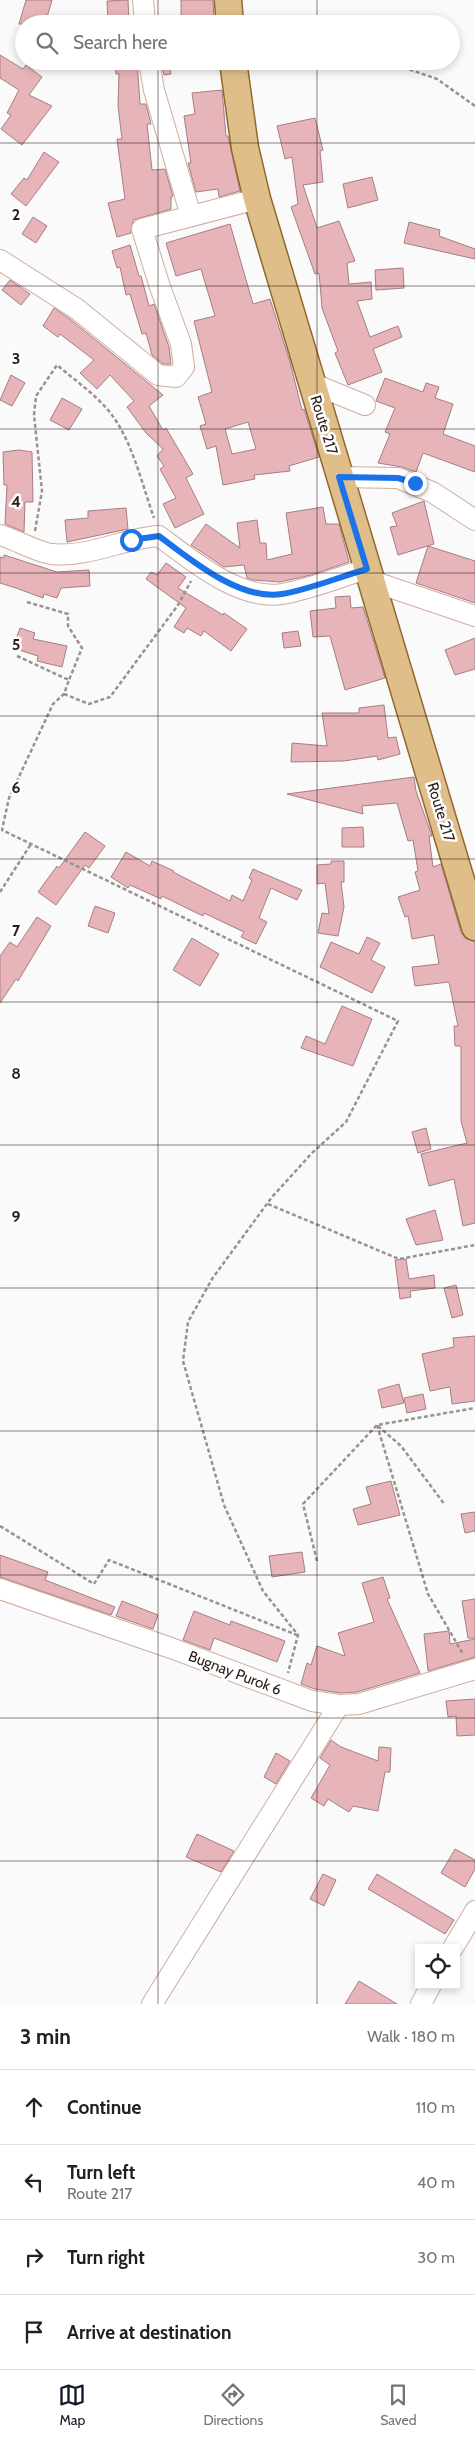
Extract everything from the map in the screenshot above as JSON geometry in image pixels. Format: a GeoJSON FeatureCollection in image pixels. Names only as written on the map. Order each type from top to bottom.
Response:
{"type":"FeatureCollection","features":[{"type":"Feature","properties":{"kind":"main road"},"geometry":{"type":"LineString","coordinates":[[228,0],[229,15]]}},
{"type":"Feature","properties":{"kind":"main road","name":"Route 217"},"geometry":{"type":"LineString","coordinates":[[234,70],[246,148],[257,199],[475,928]]}},
{"type":"Feature","properties":{"kind":"street"},"geometry":{"type":"LineString","coordinates":[[143,0],[144,15]]}},
{"type":"Feature","properties":{"kind":"street"},"geometry":{"type":"LineString","coordinates":[[151,70],[154,90],[191,216]]}},
{"type":"Feature","properties":{"kind":"street"},"geometry":{"type":"LineString","coordinates":[[0,260],[77,309],[158,375],[176,377],[184,367],[181,344],[160,287],[142,228],[257,199]]}},
{"type":"Feature","properties":{"kind":"street"},"geometry":{"type":"LineString","coordinates":[[311,383],[365,405]]}},
{"type":"Feature","properties":{"kind":"street"},"geometry":{"type":"LineString","coordinates":[[339,477],[398,478],[432,492],[475,520]]}},
{"type":"Feature","properties":{"kind":"street"},"geometry":{"type":"LineString","coordinates":[[0,536],[45,552],[67,553],[159,536],[199,566],[231,584],[269,595],[369,575],[475,616]]}},
{"type":"Feature","properties":{"kind":"street","name":"Bugnay Purok 6"},"geometry":{"type":"LineString","coordinates":[[0,1588],[171,1648],[282,1692],[312,1701],[359,1704],[473,1669]]}},
{"type":"Feature","properties":{"kind":"street"},"geometry":{"type":"LineString","coordinates":[[152,2004],[339,1704]]}},
{"type":"Feature","properties":{"kind":"street"},"geometry":{"type":"LineString","coordinates":[[455,1944],[475,1910]]}},
{"type":"Feature","properties":{"kind":"street"},"geometry":{"type":"LineString","coordinates":[[420,2004],[429,1989]]}},
{"type":"Feature","properties":{"kind":"path"},"geometry":{"type":"LineString","coordinates":[[411,70],[437,79],[475,106]]}},
{"type":"Feature","properties":{"kind":"path"},"geometry":{"type":"LineString","coordinates":[[32,546],[42,491],[34,415],[36,396],[57,365],[97,399],[118,423],[140,476],[159,536]]}},
{"type":"Feature","properties":{"kind":"path"},"geometry":{"type":"LineString","coordinates":[[64,694],[89,704],[110,698],[178,605],[199,566]]}},
{"type":"Feature","properties":{"kind":"path"},"geometry":{"type":"LineString","coordinates":[[27,602],[68,614],[68,626],[82,648],[64,694],[53,704],[8,798],[1,831],[398,1021],[346,1122],[312,1153],[268,1204],[212,1279],[188,1322],[183,1362],[224,1505],[250,1565],[264,1591],[298,1635]]}},
{"type":"Feature","properties":{"kind":"path"},"geometry":{"type":"LineString","coordinates":[[17,656],[69,680]]}},
{"type":"Feature","properties":{"kind":"path"},"geometry":{"type":"LineString","coordinates":[[0,892],[31,844]]}},
{"type":"Feature","properties":{"kind":"path"},"geometry":{"type":"LineString","coordinates":[[268,1204],[399,1259],[475,1245]]}},
{"type":"Feature","properties":{"kind":"path"},"geometry":{"type":"LineString","coordinates":[[317,1561],[303,1504],[377,1425],[475,1408]]}},
{"type":"Feature","properties":{"kind":"path"},"geometry":{"type":"LineString","coordinates":[[377,1425],[400,1446],[445,1505]]}},
{"type":"Feature","properties":{"kind":"path"},"geometry":{"type":"LineString","coordinates":[[377,1425],[428,1594],[473,1669]]}},
{"type":"Feature","properties":{"kind":"path"},"geometry":{"type":"LineString","coordinates":[[0,1526],[94,1584],[109,1560],[298,1635]]}},
{"type":"Feature","properties":{"kind":"path"},"geometry":{"type":"LineString","coordinates":[[282,1692],[298,1635]]}},
{"type":"Feature","properties":{"kind":"building"},"geometry":{"type":"Polygon","coordinates":[[[26,0],[52,0],[48,15],[22,15],[26,0]]]}},
{"type":"Feature","properties":{"kind":"building"},"geometry":{"type":"Polygon","coordinates":[[[128,0],[129,15],[108,15],[107,1],[128,0]]]}},
{"type":"Feature","properties":{"kind":"building"},"geometry":{"type":"Polygon","coordinates":[[[181,0],[213,0],[214,15],[181,15],[181,0]]]}},
{"type":"Feature","properties":{"kind":"building"},"geometry":{"type":"Polygon","coordinates":[[[0,55],[15,64],[15,70],[33,70],[42,77],[29,95],[52,106],[22,145],[1,129],[11,115],[7,113],[19,90],[0,78],[0,55]]]}},
{"type":"Feature","properties":{"kind":"building"},"geometry":{"type":"Polygon","coordinates":[[[116,70],[138,70],[140,104],[146,104],[151,124],[147,124],[152,170],[165,169],[173,196],[171,197],[171,209],[133,220],[131,233],[117,237],[108,203],[125,199],[117,139],[122,139],[118,106],[119,74],[116,74],[116,70]]]}},
{"type":"Feature","properties":{"kind":"building"},"geometry":{"type":"Polygon","coordinates":[[[163,70],[170,70],[171,74],[164,75],[163,70]]]}},
{"type":"Feature","properties":{"kind":"building"},"geometry":{"type":"Polygon","coordinates":[[[222,90],[226,136],[228,136],[240,191],[219,197],[218,189],[196,192],[188,163],[191,163],[184,116],[195,114],[192,93],[222,90]]]}},
{"type":"Feature","properties":{"kind":"building"},"geometry":{"type":"Polygon","coordinates":[[[315,118],[323,150],[320,151],[323,182],[303,185],[317,228],[339,221],[355,261],[347,263],[349,284],[371,282],[372,299],[357,301],[370,337],[398,326],[402,337],[373,349],[382,372],[348,385],[335,353],[338,351],[322,308],[319,273],[315,274],[291,207],[298,204],[292,157],[285,159],[277,126],[315,118]]]}},
{"type":"Feature","properties":{"kind":"building"},"geometry":{"type":"Polygon","coordinates":[[[44,152],[59,162],[26,206],[11,194],[24,178],[27,180],[44,152]]]}},
{"type":"Feature","properties":{"kind":"building"},"geometry":{"type":"Polygon","coordinates":[[[372,177],[378,200],[348,208],[343,184],[372,177]]]}},
{"type":"Feature","properties":{"kind":"building"},"geometry":{"type":"Polygon","coordinates":[[[33,217],[47,226],[36,243],[22,234],[33,217]]]}},
{"type":"Feature","properties":{"kind":"building"},"geometry":{"type":"Polygon","coordinates":[[[409,222],[440,230],[439,236],[475,249],[475,259],[404,243],[409,222]]]}},
{"type":"Feature","properties":{"kind":"building"},"geometry":{"type":"Polygon","coordinates":[[[230,224],[253,304],[270,299],[290,362],[302,410],[304,409],[319,457],[289,466],[290,471],[254,475],[255,479],[223,485],[216,446],[207,449],[200,426],[206,424],[198,397],[212,392],[194,321],[215,316],[201,269],[176,276],[166,243],[230,224]],[[248,422],[225,429],[232,454],[256,449],[248,422]]]}},
{"type":"Feature","properties":{"kind":"building"},"geometry":{"type":"Polygon","coordinates":[[[130,245],[149,306],[154,304],[169,347],[171,364],[163,364],[152,355],[146,333],[142,334],[130,294],[126,295],[120,267],[117,268],[112,251],[130,245]]]}},
{"type":"Feature","properties":{"kind":"building"},"geometry":{"type":"Polygon","coordinates":[[[403,268],[404,288],[376,290],[375,270],[403,268]]]}},
{"type":"Feature","properties":{"kind":"building"},"geometry":{"type":"Polygon","coordinates":[[[10,280],[30,294],[21,305],[2,290],[10,280]]]}},
{"type":"Feature","properties":{"kind":"building"},"geometry":{"type":"Polygon","coordinates":[[[54,308],[163,395],[149,406],[163,430],[166,428],[193,474],[186,478],[204,514],[175,528],[163,504],[176,498],[160,469],[164,466],[157,456],[163,449],[146,433],[127,407],[134,401],[110,375],[97,389],[80,373],[94,360],[60,334],[58,337],[43,326],[54,308]]]}},
{"type":"Feature","properties":{"kind":"building"},"geometry":{"type":"Polygon","coordinates":[[[11,375],[25,383],[12,406],[0,400],[11,375]]]}},
{"type":"Feature","properties":{"kind":"building"},"geometry":{"type":"Polygon","coordinates":[[[385,378],[423,392],[426,383],[439,387],[435,398],[453,404],[443,434],[475,446],[475,472],[423,453],[416,472],[402,467],[378,463],[390,434],[385,432],[395,408],[376,401],[385,378]]]}},
{"type":"Feature","properties":{"kind":"building"},"geometry":{"type":"Polygon","coordinates":[[[62,398],[82,409],[69,430],[50,420],[62,398]]]}},
{"type":"Feature","properties":{"kind":"building"},"geometry":{"type":"Polygon","coordinates":[[[19,450],[32,452],[33,502],[25,502],[24,532],[5,524],[7,485],[4,485],[3,452],[19,450]]]}},
{"type":"Feature","properties":{"kind":"building"},"geometry":{"type":"Polygon","coordinates":[[[424,501],[434,544],[398,555],[390,527],[397,526],[392,513],[424,501]]]}},
{"type":"Feature","properties":{"kind":"building"},"geometry":{"type":"Polygon","coordinates":[[[323,507],[326,524],[339,524],[349,562],[311,575],[280,582],[253,580],[247,578],[244,565],[224,567],[191,545],[206,524],[240,548],[237,523],[257,520],[260,543],[266,543],[267,560],[292,554],[286,513],[323,507]]]}},
{"type":"Feature","properties":{"kind":"building"},"geometry":{"type":"Polygon","coordinates":[[[126,508],[128,529],[67,542],[65,520],[88,518],[88,511],[126,508]]]}},
{"type":"Feature","properties":{"kind":"building"},"geometry":{"type":"Polygon","coordinates":[[[428,546],[475,561],[475,603],[416,583],[428,546]]]}},
{"type":"Feature","properties":{"kind":"building"},"geometry":{"type":"Polygon","coordinates":[[[4,555],[57,572],[89,570],[90,586],[61,588],[57,598],[44,594],[43,598],[0,583],[0,557],[4,558],[4,555]]]}},
{"type":"Feature","properties":{"kind":"building"},"geometry":{"type":"Polygon","coordinates":[[[166,563],[186,577],[178,588],[223,615],[224,613],[247,629],[231,651],[204,631],[201,636],[187,628],[184,633],[174,627],[186,608],[146,579],[151,572],[157,575],[166,563]]]}},
{"type":"Feature","properties":{"kind":"building"},"geometry":{"type":"Polygon","coordinates":[[[350,596],[351,608],[363,607],[385,678],[345,690],[330,636],[313,637],[310,611],[336,608],[335,597],[350,596]]]}},
{"type":"Feature","properties":{"kind":"building"},"geometry":{"type":"Polygon","coordinates":[[[20,628],[35,633],[33,639],[67,646],[62,667],[37,661],[38,656],[13,648],[20,628]]]}},
{"type":"Feature","properties":{"kind":"building"},"geometry":{"type":"Polygon","coordinates":[[[298,631],[301,646],[284,648],[282,633],[298,631]]]}},
{"type":"Feature","properties":{"kind":"building"},"geometry":{"type":"Polygon","coordinates":[[[475,638],[475,669],[455,675],[445,650],[475,638]]]}},
{"type":"Feature","properties":{"kind":"building"},"geometry":{"type":"Polygon","coordinates":[[[384,705],[388,738],[396,737],[400,754],[378,760],[377,756],[344,761],[291,762],[292,743],[327,746],[322,713],[359,713],[359,708],[384,705]]]}},
{"type":"Feature","properties":{"kind":"building"},"geometry":{"type":"Polygon","coordinates":[[[414,777],[416,791],[432,836],[429,836],[433,867],[441,864],[461,932],[465,938],[475,942],[475,1223],[463,1226],[454,1179],[429,1186],[421,1154],[467,1143],[461,1121],[461,1046],[455,1046],[454,1026],[458,1026],[449,982],[415,986],[412,967],[439,964],[434,935],[412,939],[408,916],[405,917],[398,897],[420,890],[415,872],[418,871],[413,840],[408,841],[397,803],[362,806],[363,814],[287,794],[414,777]]]}},
{"type":"Feature","properties":{"kind":"building"},"geometry":{"type":"Polygon","coordinates":[[[363,827],[364,847],[342,847],[342,828],[363,827]]]}},
{"type":"Feature","properties":{"kind":"building"},"geometry":{"type":"Polygon","coordinates":[[[85,832],[105,846],[89,868],[85,865],[56,905],[38,892],[57,866],[59,868],[85,832]]]}},
{"type":"Feature","properties":{"kind":"building"},"geometry":{"type":"Polygon","coordinates":[[[126,852],[150,866],[152,861],[174,871],[230,901],[232,895],[243,901],[252,880],[249,878],[253,869],[302,890],[297,900],[271,888],[259,918],[267,922],[256,944],[241,937],[244,932],[204,913],[203,916],[162,896],[161,899],[130,885],[128,888],[111,877],[126,852]]]}},
{"type":"Feature","properties":{"kind":"building"},"geometry":{"type":"Polygon","coordinates":[[[331,861],[344,861],[344,882],[341,882],[344,907],[338,936],[318,933],[322,913],[329,914],[325,883],[317,884],[317,865],[331,864],[331,861]]]}},
{"type":"Feature","properties":{"kind":"building"},"geometry":{"type":"Polygon","coordinates":[[[95,906],[115,913],[108,933],[88,926],[95,906]]]}},
{"type":"Feature","properties":{"kind":"building"},"geometry":{"type":"Polygon","coordinates":[[[37,917],[51,926],[18,981],[16,979],[0,1003],[0,956],[10,942],[17,947],[37,917]]]}},
{"type":"Feature","properties":{"kind":"building"},"geometry":{"type":"Polygon","coordinates":[[[367,937],[380,943],[371,960],[385,967],[372,993],[320,967],[331,942],[359,954],[367,937]]]}},
{"type":"Feature","properties":{"kind":"building"},"geometry":{"type":"Polygon","coordinates":[[[192,938],[219,954],[200,986],[173,970],[192,938]]]}},
{"type":"Feature","properties":{"kind":"building"},"geometry":{"type":"Polygon","coordinates":[[[342,1006],[372,1019],[353,1066],[301,1048],[306,1036],[325,1044],[342,1006]]]}},
{"type":"Feature","properties":{"kind":"building"},"geometry":{"type":"Polygon","coordinates":[[[426,1128],[431,1149],[418,1153],[412,1132],[426,1128]]]}},
{"type":"Feature","properties":{"kind":"building"},"geometry":{"type":"Polygon","coordinates":[[[435,1210],[443,1240],[416,1245],[406,1219],[435,1210]]]}},
{"type":"Feature","properties":{"kind":"building"},"geometry":{"type":"Polygon","coordinates":[[[406,1259],[409,1279],[434,1275],[435,1288],[410,1291],[411,1297],[400,1299],[395,1260],[406,1259]]]}},
{"type":"Feature","properties":{"kind":"building"},"geometry":{"type":"Polygon","coordinates":[[[456,1285],[463,1315],[452,1318],[444,1288],[456,1285]]]}},
{"type":"Feature","properties":{"kind":"building"},"geometry":{"type":"Polygon","coordinates":[[[475,1336],[475,1401],[452,1404],[450,1387],[430,1391],[422,1354],[454,1347],[453,1338],[475,1336]]]}},
{"type":"Feature","properties":{"kind":"building"},"geometry":{"type":"Polygon","coordinates":[[[399,1384],[404,1403],[382,1408],[378,1390],[399,1384]]]}},
{"type":"Feature","properties":{"kind":"building"},"geometry":{"type":"Polygon","coordinates":[[[423,1394],[426,1409],[407,1413],[404,1398],[423,1394]]]}},
{"type":"Feature","properties":{"kind":"building"},"geometry":{"type":"Polygon","coordinates":[[[391,1481],[400,1515],[358,1525],[353,1509],[371,1504],[366,1487],[391,1481]]]}},
{"type":"Feature","properties":{"kind":"building"},"geometry":{"type":"Polygon","coordinates":[[[475,1512],[475,1531],[465,1533],[461,1514],[475,1512]]]}},
{"type":"Feature","properties":{"kind":"building"},"geometry":{"type":"Polygon","coordinates":[[[302,1552],[305,1572],[272,1577],[269,1556],[302,1552]]]}},
{"type":"Feature","properties":{"kind":"building"},"geometry":{"type":"Polygon","coordinates":[[[0,1555],[48,1572],[45,1580],[115,1607],[111,1615],[0,1577],[0,1555]]]}},
{"type":"Feature","properties":{"kind":"building"},"geometry":{"type":"Polygon","coordinates":[[[383,1577],[390,1598],[387,1599],[420,1673],[357,1692],[340,1693],[315,1689],[301,1684],[307,1663],[311,1665],[317,1646],[345,1656],[338,1633],[374,1622],[362,1583],[383,1577]]]}},
{"type":"Feature","properties":{"kind":"building"},"geometry":{"type":"Polygon","coordinates":[[[475,1599],[475,1638],[468,1638],[462,1601],[475,1599]]]}},
{"type":"Feature","properties":{"kind":"building"},"geometry":{"type":"Polygon","coordinates":[[[122,1601],[158,1615],[153,1629],[116,1616],[122,1601]]]}},
{"type":"Feature","properties":{"kind":"building"},"geometry":{"type":"Polygon","coordinates":[[[194,1611],[230,1625],[231,1621],[285,1641],[277,1662],[214,1638],[210,1650],[183,1640],[194,1611]]]}},
{"type":"Feature","properties":{"kind":"building"},"geometry":{"type":"Polygon","coordinates":[[[449,1631],[450,1644],[475,1639],[475,1657],[428,1671],[424,1634],[449,1631]]]}},
{"type":"Feature","properties":{"kind":"building"},"geometry":{"type":"Polygon","coordinates":[[[475,1699],[475,1735],[457,1736],[456,1716],[448,1717],[446,1701],[475,1699]]]}},
{"type":"Feature","properties":{"kind":"building"},"geometry":{"type":"Polygon","coordinates":[[[331,1740],[341,1747],[378,1761],[379,1747],[391,1748],[390,1772],[385,1772],[378,1811],[353,1806],[349,1812],[328,1799],[324,1806],[311,1798],[330,1765],[320,1758],[331,1740]]]}},
{"type":"Feature","properties":{"kind":"building"},"geometry":{"type":"Polygon","coordinates":[[[276,1753],[290,1761],[276,1784],[264,1777],[276,1753]]]}},
{"type":"Feature","properties":{"kind":"building"},"geometry":{"type":"Polygon","coordinates":[[[197,1834],[234,1851],[221,1872],[186,1857],[197,1834]]]}},
{"type":"Feature","properties":{"kind":"building"},"geometry":{"type":"Polygon","coordinates":[[[455,1849],[475,1860],[475,1869],[465,1887],[441,1873],[455,1849]]]}},
{"type":"Feature","properties":{"kind":"building"},"geometry":{"type":"Polygon","coordinates":[[[323,1874],[336,1880],[324,1906],[310,1899],[323,1874]]]}},
{"type":"Feature","properties":{"kind":"building"},"geometry":{"type":"Polygon","coordinates":[[[377,1874],[454,1920],[445,1934],[368,1889],[377,1874]]]}},
{"type":"Feature","properties":{"kind":"building"},"geometry":{"type":"Polygon","coordinates":[[[359,1981],[397,2004],[345,2004],[359,1981]]]}},
{"type":"Feature","properties":{"kind":"route"},"geometry":{"type":"LineString","coordinates":[[131,540],[159,536],[199,566],[231,584],[269,595],[282,594],[367,569],[339,477],[398,478],[415,483]]}}]}
